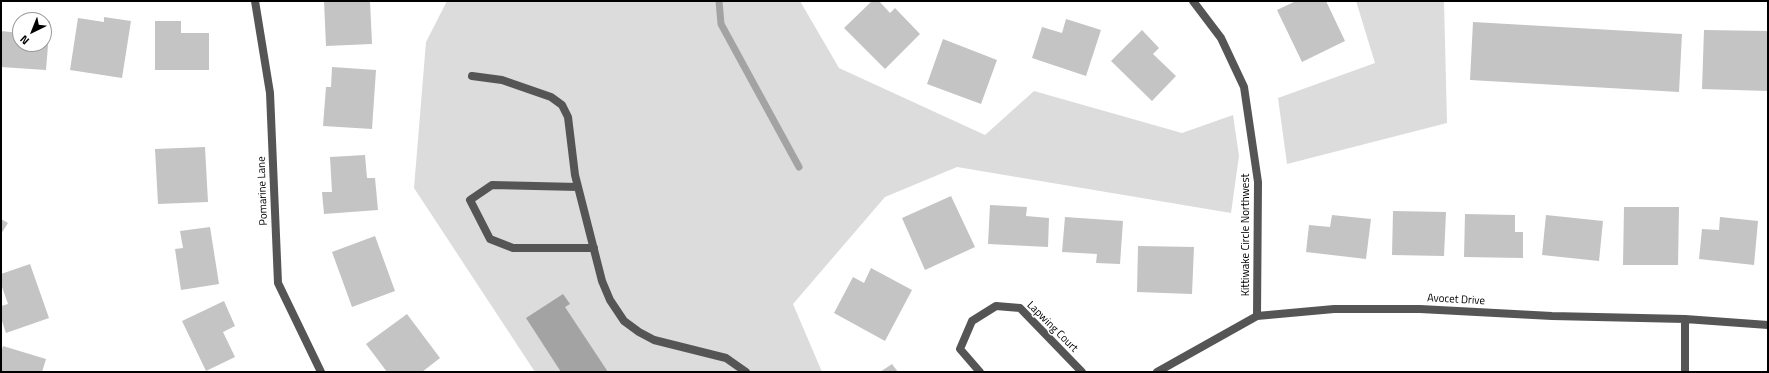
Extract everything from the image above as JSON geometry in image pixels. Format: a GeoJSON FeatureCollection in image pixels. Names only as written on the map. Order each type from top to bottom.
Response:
{"type":"FeatureCollection","features":[{"type":"Feature","properties":{"kind":"street","name":"Pomarine Lane"},"geometry":{"type":"LineString","coordinates":[[255,1],[270,93],[278,283],[321,372]]}},
{"type":"Feature","properties":{"kind":"street","name":"Kittiwake Circle Northwest"},"geometry":{"type":"LineString","coordinates":[[1193,1],[1221,38],[1244,87],[1258,182],[1257,316]]}},
{"type":"Feature","properties":{"kind":"street"},"geometry":{"type":"LineString","coordinates":[[472,76],[502,80],[551,97],[562,105],[568,117],[575,175],[602,281],[610,300],[624,321],[639,332],[654,340],[726,358],[746,372]]}},
{"type":"Feature","properties":{"kind":"street"},"geometry":{"type":"LineString","coordinates":[[578,187],[492,184],[470,200],[490,239],[513,248],[594,248]]}},
{"type":"Feature","properties":{"kind":"street","name":"Lapwing Court"},"geometry":{"type":"LineString","coordinates":[[980,372],[960,349],[972,321],[996,306],[1020,308],[1082,372]]}},
{"type":"Feature","properties":{"kind":"street","name":"Avocet Drive"},"geometry":{"type":"LineString","coordinates":[[1157,372],[1257,316],[1334,309],[1420,309],[1552,316],[1685,319],[1768,325]]}},
{"type":"Feature","properties":{"kind":"street"},"geometry":{"type":"LineString","coordinates":[[1684,372],[1685,319]]}},
{"type":"Feature","properties":{"kind":"shaded area"},"geometry":{"type":"Polygon","coordinates":[[[447,1],[800,1],[839,68],[985,135],[1034,91],[1182,133],[1233,115],[1239,156],[1231,213],[957,167],[885,197],[793,304],[822,372],[535,372],[414,188],[426,42],[447,1]]]}},
{"type":"Feature","properties":{"kind":"shaded area"},"geometry":{"type":"Polygon","coordinates":[[[1356,1],[1444,1],[1447,123],[1287,164],[1278,98],[1375,63],[1356,1]]]}},
{"type":"Feature","properties":{"kind":"shaded area"},"geometry":{"type":"Polygon","coordinates":[[[563,294],[570,304],[565,307],[608,372],[561,372],[526,318],[563,294]]]}},
{"type":"Feature","properties":{"kind":"building"},"geometry":{"type":"Polygon","coordinates":[[[324,1],[370,1],[372,44],[326,46],[324,1]]]}},
{"type":"Feature","properties":{"kind":"building"},"geometry":{"type":"Polygon","coordinates":[[[872,1],[879,1],[890,13],[895,8],[920,34],[885,69],[844,28],[872,1]]]}},
{"type":"Feature","properties":{"kind":"building"},"geometry":{"type":"Polygon","coordinates":[[[1296,1],[1326,1],[1345,41],[1302,62],[1277,10],[1296,1]]]}},
{"type":"Feature","properties":{"kind":"building"},"geometry":{"type":"Polygon","coordinates":[[[104,17],[131,21],[122,78],[70,70],[78,18],[104,22],[104,17]]]}},
{"type":"Feature","properties":{"kind":"building"},"geometry":{"type":"Polygon","coordinates":[[[1066,19],[1101,30],[1086,76],[1032,58],[1042,27],[1062,33],[1066,19]]]}},
{"type":"Feature","properties":{"kind":"building"},"geometry":{"type":"Polygon","coordinates":[[[155,21],[181,21],[181,33],[209,33],[209,70],[155,70],[155,21]]]}},
{"type":"Feature","properties":{"kind":"building"},"geometry":{"type":"Polygon","coordinates":[[[1473,22],[1682,34],[1679,92],[1470,80],[1473,22]]]}},
{"type":"Feature","properties":{"kind":"building"},"geometry":{"type":"Polygon","coordinates":[[[1142,30],[1159,48],[1153,54],[1176,76],[1152,101],[1111,61],[1142,30]]]}},
{"type":"Feature","properties":{"kind":"building"},"geometry":{"type":"Polygon","coordinates":[[[1704,30],[1768,31],[1768,91],[1702,89],[1704,30]]]}},
{"type":"Feature","properties":{"kind":"building"},"geometry":{"type":"Polygon","coordinates":[[[1,31],[12,32],[12,52],[47,52],[46,70],[1,67],[1,31]]]}},
{"type":"Feature","properties":{"kind":"building"},"geometry":{"type":"Polygon","coordinates":[[[943,39],[997,60],[981,104],[927,84],[943,39]]]}},
{"type":"Feature","properties":{"kind":"building"},"geometry":{"type":"Polygon","coordinates":[[[332,67],[376,70],[372,129],[323,126],[326,87],[331,87],[332,67]]]}},
{"type":"Feature","properties":{"kind":"building"},"geometry":{"type":"Polygon","coordinates":[[[205,147],[208,202],[158,204],[155,149],[205,147]]]}},
{"type":"Feature","properties":{"kind":"building"},"geometry":{"type":"Polygon","coordinates":[[[365,155],[367,178],[375,178],[378,210],[324,214],[322,192],[332,192],[330,157],[365,155]]]}},
{"type":"Feature","properties":{"kind":"building"},"geometry":{"type":"Polygon","coordinates":[[[951,196],[975,247],[925,270],[902,218],[951,196]]]}},
{"type":"Feature","properties":{"kind":"building"},"geometry":{"type":"Polygon","coordinates":[[[990,205],[1027,207],[1026,216],[1049,218],[1048,247],[988,244],[990,205]]]}},
{"type":"Feature","properties":{"kind":"building"},"geometry":{"type":"Polygon","coordinates":[[[1624,207],[1679,207],[1678,265],[1623,265],[1624,207]]]}},
{"type":"Feature","properties":{"kind":"building"},"geometry":{"type":"Polygon","coordinates":[[[1393,211],[1446,212],[1444,256],[1392,255],[1393,211]]]}},
{"type":"Feature","properties":{"kind":"building"},"geometry":{"type":"Polygon","coordinates":[[[1465,214],[1515,215],[1515,232],[1523,232],[1523,258],[1464,257],[1465,214]]]}},
{"type":"Feature","properties":{"kind":"building"},"geometry":{"type":"Polygon","coordinates":[[[1332,215],[1371,219],[1366,259],[1306,252],[1309,225],[1330,227],[1332,215]]]}},
{"type":"Feature","properties":{"kind":"building"},"geometry":{"type":"Polygon","coordinates":[[[1546,215],[1603,221],[1599,261],[1542,255],[1546,215]]]}},
{"type":"Feature","properties":{"kind":"building"},"geometry":{"type":"Polygon","coordinates":[[[1065,217],[1123,221],[1120,264],[1096,263],[1097,254],[1062,252],[1065,217]]]}},
{"type":"Feature","properties":{"kind":"building"},"geometry":{"type":"Polygon","coordinates":[[[1720,217],[1758,221],[1754,265],[1699,259],[1702,229],[1719,230],[1720,217]]]}},
{"type":"Feature","properties":{"kind":"building"},"geometry":{"type":"Polygon","coordinates":[[[1,219],[8,223],[1,234],[1,219]]]}},
{"type":"Feature","properties":{"kind":"building"},"geometry":{"type":"Polygon","coordinates":[[[210,227],[219,284],[181,290],[175,249],[183,248],[180,231],[210,227]]]}},
{"type":"Feature","properties":{"kind":"building"},"geometry":{"type":"Polygon","coordinates":[[[375,236],[395,291],[352,307],[332,252],[375,236]]]}},
{"type":"Feature","properties":{"kind":"building"},"geometry":{"type":"Polygon","coordinates":[[[1138,246],[1194,247],[1192,294],[1137,292],[1138,246]]]}},
{"type":"Feature","properties":{"kind":"building"},"geometry":{"type":"Polygon","coordinates":[[[30,264],[49,318],[6,333],[1,318],[1,306],[8,304],[1,284],[1,274],[30,264]]]}},
{"type":"Feature","properties":{"kind":"building"},"geometry":{"type":"Polygon","coordinates":[[[871,268],[912,290],[885,341],[834,313],[853,277],[864,283],[871,268]]]}},
{"type":"Feature","properties":{"kind":"building"},"geometry":{"type":"Polygon","coordinates":[[[224,301],[235,326],[223,332],[235,357],[206,371],[182,321],[224,301]]]}},
{"type":"Feature","properties":{"kind":"building"},"geometry":{"type":"Polygon","coordinates":[[[407,314],[440,358],[422,372],[387,372],[366,344],[407,314]]]}},
{"type":"Feature","properties":{"kind":"building"},"geometry":{"type":"Polygon","coordinates":[[[3,346],[46,359],[42,372],[1,372],[1,353],[3,346]]]}},
{"type":"Feature","properties":{"kind":"building"},"geometry":{"type":"Polygon","coordinates":[[[892,364],[898,372],[880,372],[892,364]]]}},
{"type":"Feature","properties":{"kind":"waterway"},"geometry":{"type":"LineString","coordinates":[[719,1],[721,24],[799,167]]}}]}
